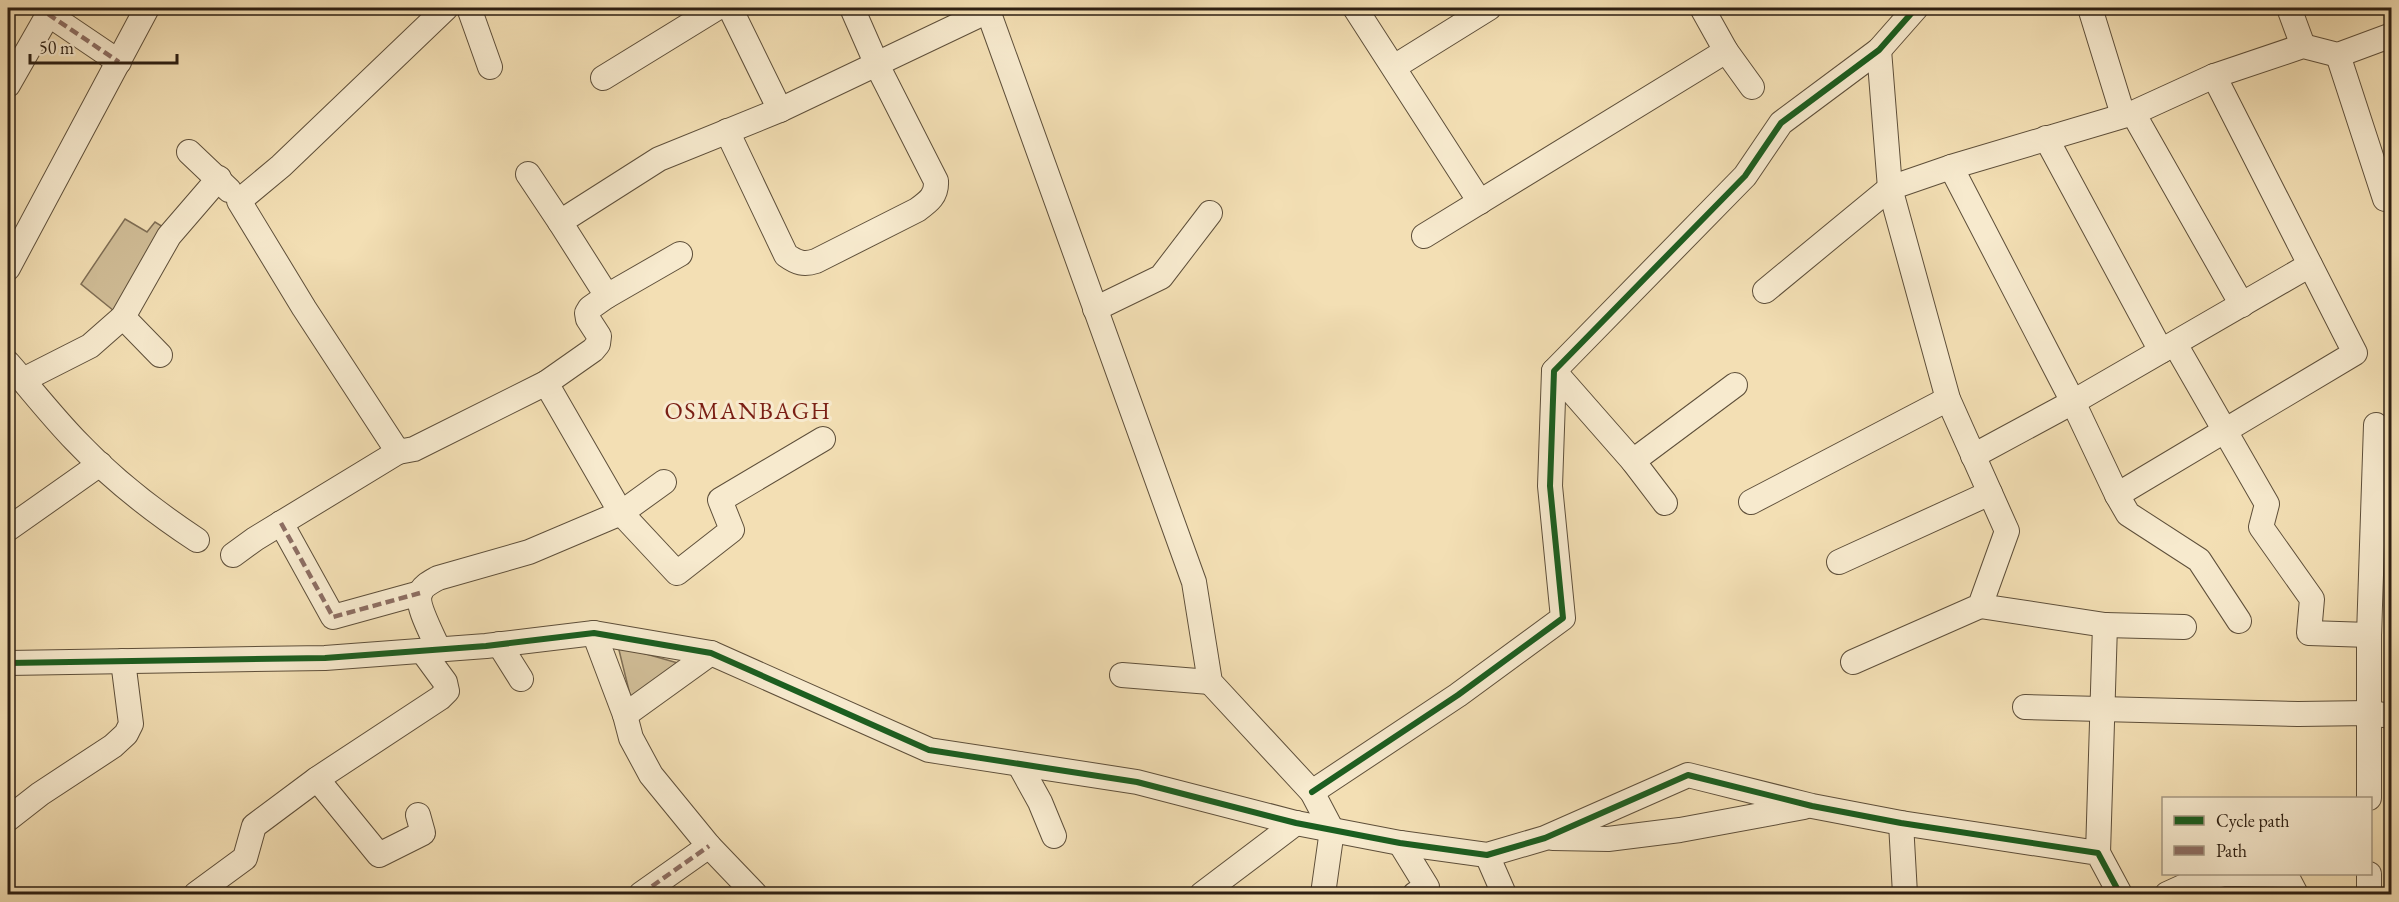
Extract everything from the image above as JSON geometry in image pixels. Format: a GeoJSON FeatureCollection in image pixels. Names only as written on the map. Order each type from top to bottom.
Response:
{"type":"FeatureCollection","features":[{"type":"Feature","properties":{"kind":"street"},"geometry":{"type":"LineString","coordinates":[[8,268],[147,8]]}},
{"type":"Feature","properties":{"kind":"street"},"geometry":{"type":"LineString","coordinates":[[239,201],[281,166],[446,8]]}},
{"type":"Feature","properties":{"kind":"street"},"geometry":{"type":"LineString","coordinates":[[469,8],[490,68]]}},
{"type":"Feature","properties":{"kind":"street"},"geometry":{"type":"LineString","coordinates":[[603,78],[717,8]]}},
{"type":"Feature","properties":{"kind":"street"},"geometry":{"type":"LineString","coordinates":[[730,8],[780,110]]}},
{"type":"Feature","properties":{"kind":"street"},"geometry":{"type":"LineString","coordinates":[[727,131],[786,255],[794,261],[805,264],[816,261],[917,210],[931,200],[937,190],[936,181],[877,65],[852,8]]}},
{"type":"Feature","properties":{"kind":"street"},"geometry":{"type":"LineString","coordinates":[[1355,8],[1480,202]]}},
{"type":"Feature","properties":{"kind":"street"},"geometry":{"type":"LineString","coordinates":[[1394,67],[1489,8]]}},
{"type":"Feature","properties":{"kind":"street"},"geometry":{"type":"LineString","coordinates":[[1702,8],[1726,51],[1752,87]]}},
{"type":"Feature","properties":{"kind":"street"},"geometry":{"type":"LineString","coordinates":[[1312,792],[1458,695],[1563,618],[1550,486],[1554,371],[1745,176],[1781,123],[1879,50],[1916,8]]}},
{"type":"Feature","properties":{"kind":"street"},"geometry":{"type":"LineString","coordinates":[[2090,8],[2128,114],[2242,304]]}},
{"type":"Feature","properties":{"kind":"street"},"geometry":{"type":"LineString","coordinates":[[2289,8],[2303,46]]}},
{"type":"Feature","properties":{"kind":"street"},"geometry":{"type":"LineString","coordinates":[[561,222],[659,159],[780,110],[877,65],[987,9],[1194,582],[1210,681],[1312,792],[1332,830],[1323,894]]}},
{"type":"Feature","properties":{"kind":"street"},"geometry":{"type":"LineString","coordinates":[[8,85],[50,11],[119,62]]}},
{"type":"Feature","properties":{"kind":"street"},"geometry":{"type":"LineString","coordinates":[[1765,291],[1890,188],[1950,167],[2128,114],[2214,76],[2303,46],[2338,55],[2391,35]]}},
{"type":"Feature","properties":{"kind":"street"},"geometry":{"type":"LineString","coordinates":[[1879,50],[1890,188],[1948,399],[2007,531],[1980,606]]}},
{"type":"Feature","properties":{"kind":"street"},"geometry":{"type":"LineString","coordinates":[[1424,236],[1726,51]]}},
{"type":"Feature","properties":{"kind":"street"},"geometry":{"type":"LineString","coordinates":[[2338,55],[2389,203]]}},
{"type":"Feature","properties":{"kind":"street"},"geometry":{"type":"LineString","coordinates":[[2117,495],[2355,353],[2214,76]]}},
{"type":"Feature","properties":{"kind":"street"},"geometry":{"type":"LineString","coordinates":[[2046,138],[2168,347],[2226,432],[2267,504],[2261,527],[2312,599],[2309,633],[2369,635]]}},
{"type":"Feature","properties":{"kind":"street"},"geometry":{"type":"LineString","coordinates":[[189,152],[219,178],[239,201],[304,308],[398,452]]}},
{"type":"Feature","properties":{"kind":"street"},"geometry":{"type":"LineString","coordinates":[[1950,167],[2073,402],[2128,514],[2199,560],[2239,621]]}},
{"type":"Feature","properties":{"kind":"street"},"geometry":{"type":"LineString","coordinates":[[528,174],[607,296]]}},
{"type":"Feature","properties":{"kind":"street"},"geometry":{"type":"LineString","coordinates":[[197,540],[157,514],[100,464],[74,439],[15,372],[90,346],[123,317],[169,236],[219,178]]}},
{"type":"Feature","properties":{"kind":"street"},"geometry":{"type":"LineString","coordinates":[[1095,309],[1161,277],[1210,213]]}},
{"type":"Feature","properties":{"kind":"street"},"geometry":{"type":"LineString","coordinates":[[233,555],[398,452],[414,448],[546,383],[593,350],[598,344],[599,336],[588,319],[587,313],[590,308],[680,254]]}},
{"type":"Feature","properties":{"kind":"street"},"geometry":{"type":"LineString","coordinates":[[1973,456],[2073,402],[2310,265]]}},
{"type":"Feature","properties":{"kind":"street"},"geometry":{"type":"LineString","coordinates":[[123,317],[160,355]]}},
{"type":"Feature","properties":{"kind":"street"},"geometry":{"type":"LineString","coordinates":[[1554,371],[1633,461],[1665,503]]}},
{"type":"Feature","properties":{"kind":"street"},"geometry":{"type":"LineString","coordinates":[[546,383],[621,513],[676,573],[732,530],[720,500],[823,439]]}},
{"type":"Feature","properties":{"kind":"street"},"geometry":{"type":"LineString","coordinates":[[1633,461],[1735,385]]}},
{"type":"Feature","properties":{"kind":"street"},"geometry":{"type":"LineString","coordinates":[[1751,502],[1948,399]]}},
{"type":"Feature","properties":{"kind":"street"},"geometry":{"type":"LineString","coordinates":[[2369,797],[2380,715],[2369,635],[2376,425]]}},
{"type":"Feature","properties":{"kind":"street"},"geometry":{"type":"LineString","coordinates":[[8,529],[100,464]]}},
{"type":"Feature","properties":{"kind":"street"},"geometry":{"type":"LineString","coordinates":[[196,894],[223,887],[245,858],[254,826],[317,779],[440,698],[447,691],[431,650],[419,603],[420,593],[426,585],[438,578],[529,552],[621,513],[664,482]]}},
{"type":"Feature","properties":{"kind":"street"},"geometry":{"type":"LineString","coordinates":[[1839,562],[1989,493]]}},
{"type":"Feature","properties":{"kind":"street"},"geometry":{"type":"LineString","coordinates":[[281,523],[333,617],[420,593]]}},
{"type":"Feature","properties":{"kind":"street"},"geometry":{"type":"LineString","coordinates":[[1853,662],[1980,606],[2105,625],[2184,627]]}},
{"type":"Feature","properties":{"kind":"street"},"geometry":{"type":"LineString","coordinates":[[2105,625],[2098,853],[2120,894]]}},
{"type":"Feature","properties":{"kind":"street"},"geometry":{"type":"LineString","coordinates":[[8,663],[325,658],[499,644],[594,633],[711,653],[928,750],[1137,782],[1296,823],[1400,843],[1487,855],[1545,838],[1688,775],[1812,806],[1902,823],[2098,853]]}},
{"type":"Feature","properties":{"kind":"street"},"geometry":{"type":"LineString","coordinates":[[594,633],[625,715],[631,738],[651,775],[709,846],[755,894]]}},
{"type":"Feature","properties":{"kind":"street"},"geometry":{"type":"LineString","coordinates":[[499,644],[521,679]]}},
{"type":"Feature","properties":{"kind":"street"},"geometry":{"type":"LineString","coordinates":[[625,715],[711,653]]}},
{"type":"Feature","properties":{"kind":"street"},"geometry":{"type":"LineString","coordinates":[[8,819],[40,794],[113,746],[126,734],[130,724],[123,661]]}},
{"type":"Feature","properties":{"kind":"street"},"geometry":{"type":"LineString","coordinates":[[1122,675],[1210,681]]}},
{"type":"Feature","properties":{"kind":"street"},"geometry":{"type":"LineString","coordinates":[[2025,707],[2104,711],[2380,715]]}},
{"type":"Feature","properties":{"kind":"street"},"geometry":{"type":"LineString","coordinates":[[1019,764],[1040,802],[1054,836]]}},
{"type":"Feature","properties":{"kind":"street"},"geometry":{"type":"LineString","coordinates":[[317,779],[379,855],[423,833],[418,815]]}},
{"type":"Feature","properties":{"kind":"street"},"geometry":{"type":"LineString","coordinates":[[1545,838],[1608,839],[1680,830],[1812,806]]}},
{"type":"Feature","properties":{"kind":"street"},"geometry":{"type":"LineString","coordinates":[[1202,894],[1296,823]]}},
{"type":"Feature","properties":{"kind":"street"},"geometry":{"type":"LineString","coordinates":[[1902,823],[1905,894]]}},
{"type":"Feature","properties":{"kind":"street"},"geometry":{"type":"LineString","coordinates":[[1400,843],[1427,887],[1415,894]]}},
{"type":"Feature","properties":{"kind":"street"},"geometry":{"type":"LineString","coordinates":[[641,894],[709,846]]}},
{"type":"Feature","properties":{"kind":"street"},"geometry":{"type":"LineString","coordinates":[[1487,855],[1504,894]]}},
{"type":"Feature","properties":{"kind":"street"},"geometry":{"type":"LineString","coordinates":[[2167,894],[2200,879],[2230,884],[2286,875],[2296,894]]}},
{"type":"Feature","properties":{"kind":"street"},"geometry":{"type":"LineString","coordinates":[[2369,875],[2369,894]]}},
{"type":"Feature","properties":{"kind":"shaded area"},"geometry":{"type":"Polygon","coordinates":[[[125,219],[147,232],[155,222],[168,230],[114,311],[81,284],[125,219]]]}},
{"type":"Feature","properties":{"kind":"shaded area"},"geometry":{"type":"Polygon","coordinates":[[[618,646],[699,669],[635,715],[618,646]]]}},
{"type":"Feature","properties":{"kind":"marked path"},"geometry":{"type":"LineString","coordinates":[[48,14],[119,62]]}},
{"type":"Feature","properties":{"kind":"marked path"},"geometry":{"type":"LineString","coordinates":[[281,523],[333,617],[420,593]]}},
{"type":"Feature","properties":{"kind":"marked path"},"geometry":{"type":"LineString","coordinates":[[641,894],[709,846]]}},
{"type":"Feature","properties":{"kind":"cycle path"},"geometry":{"type":"LineString","coordinates":[[1312,792],[1458,695],[1563,618],[1550,486],[1554,371],[1745,176],[1781,123],[1879,50],[1916,8]]}},
{"type":"Feature","properties":{"kind":"cycle path"},"geometry":{"type":"LineString","coordinates":[[8,663],[325,658],[486,646],[594,633],[711,653],[929,750],[1137,782],[1296,823],[1400,843],[1487,855],[1545,838],[1688,775],[1812,806],[1901,823],[2098,853],[2120,894]]}},
{"type":"Feature","properties":{"kind":"district","name":"OSMANBAGH"},"geometry":{"type":"Point","coordinates":[748,411]}}]}
